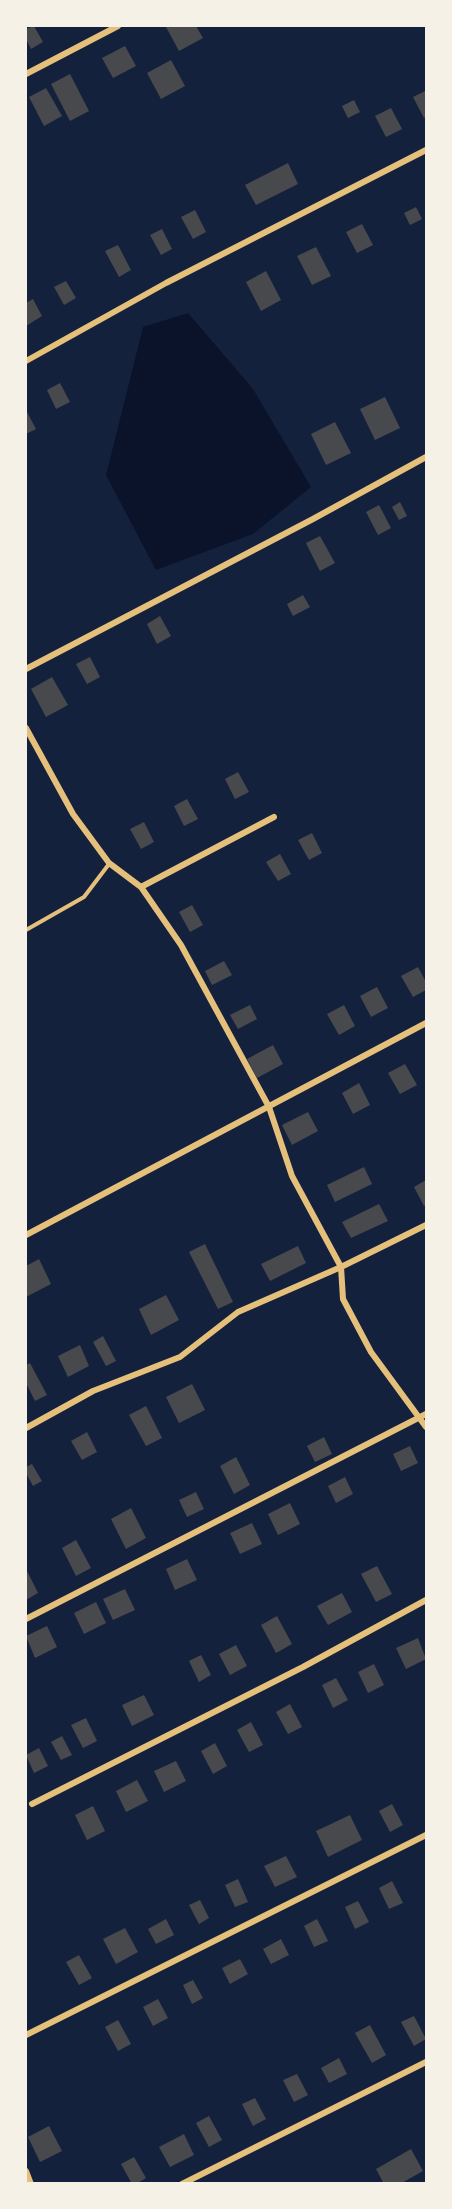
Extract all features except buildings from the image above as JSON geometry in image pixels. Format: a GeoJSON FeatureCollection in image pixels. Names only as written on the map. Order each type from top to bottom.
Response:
{"type":"FeatureCollection","features":[{"type":"Feature","properties":{"kind":"street"},"geometry":{"type":"LineString","coordinates":[[26,74],[118,26]]}},
{"type":"Feature","properties":{"kind":"street"},"geometry":{"type":"LineString","coordinates":[[26,361],[166,283],[426,150]]}},
{"type":"Feature","properties":{"kind":"street"},"geometry":{"type":"LineString","coordinates":[[26,669],[313,519],[426,456]]}},
{"type":"Feature","properties":{"kind":"street"},"geometry":{"type":"LineString","coordinates":[[26,728],[73,814],[109,863],[141,887],[181,945],[269,1107],[292,1176],[341,1268],[343,1299],[366,1343],[424,1415],[426,1427]]}},
{"type":"Feature","properties":{"kind":"street"},"geometry":{"type":"LineString","coordinates":[[141,887],[274,816]]}},
{"type":"Feature","properties":{"kind":"street"},"geometry":{"type":"LineString","coordinates":[[26,1235],[426,1023]]}},
{"type":"Feature","properties":{"kind":"street"},"geometry":{"type":"LineString","coordinates":[[26,1428],[93,1391],[180,1356],[238,1312],[341,1268],[426,1225]]}},
{"type":"Feature","properties":{"kind":"street"},"geometry":{"type":"LineString","coordinates":[[26,1618],[424,1415]]}},
{"type":"Feature","properties":{"kind":"street"},"geometry":{"type":"LineString","coordinates":[[32,1804],[303,1667],[426,1600]]}},
{"type":"Feature","properties":{"kind":"street"},"geometry":{"type":"LineString","coordinates":[[26,2035],[426,1835]]}},
{"type":"Feature","properties":{"kind":"street"},"geometry":{"type":"LineString","coordinates":[[182,2184],[426,2062]]}},
{"type":"Feature","properties":{"kind":"street"},"geometry":{"type":"LineString","coordinates":[[26,2171],[31,2184]]}},
{"type":"Feature","properties":{"kind":"lane"},"geometry":{"type":"LineString","coordinates":[[26,930],[84,897],[109,863]]}},
{"type":"Feature","properties":{"kind":"water"},"geometry":{"type":"Polygon","coordinates":[[[188,313],[253,389],[311,487],[253,534],[156,570],[106,475],[143,327],[188,313]]]}}]}
